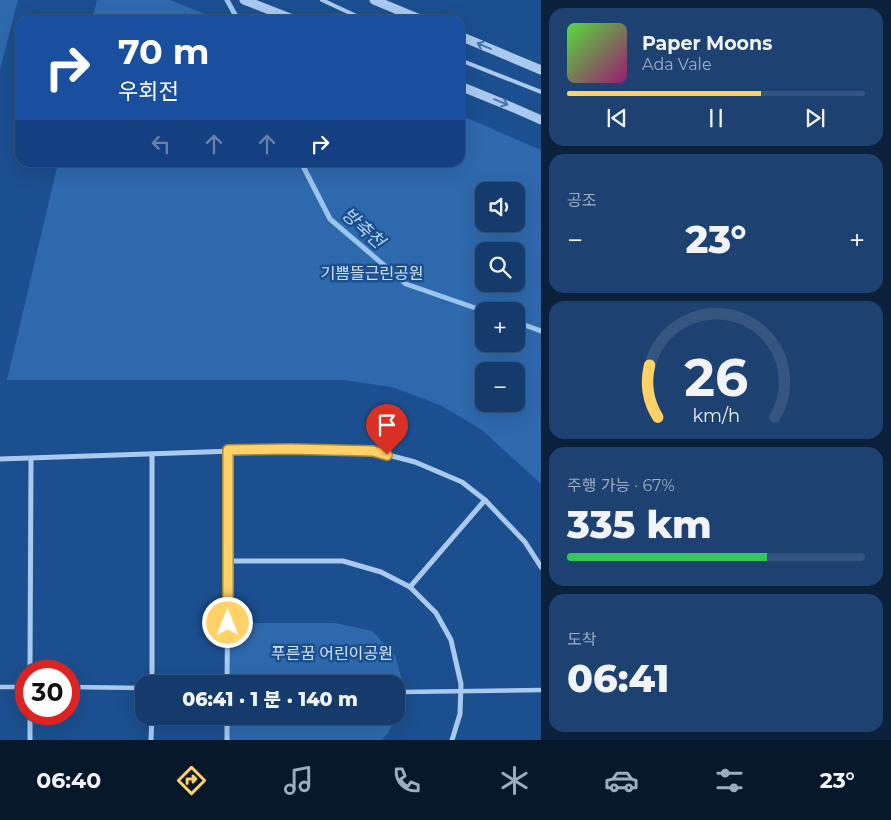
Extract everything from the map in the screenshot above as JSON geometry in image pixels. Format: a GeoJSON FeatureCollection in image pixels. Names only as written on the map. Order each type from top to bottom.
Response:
{"type":"FeatureCollection","features":[{"type":"Feature","properties":{"kind":"street"},"geometry":{"type":"LineString","coordinates":[[244,0],[282,15]]}},
{"type":"Feature","properties":{"kind":"street"},"geometry":{"type":"LineString","coordinates":[[374,0],[410,15]]}},
{"type":"Feature","properties":{"kind":"street"},"geometry":{"type":"LineString","coordinates":[[465,38],[538,67]]}},
{"type":"Feature","properties":{"kind":"street"},"geometry":{"type":"LineString","coordinates":[[465,88],[541,120]]}},
{"type":"Feature","properties":{"kind":"street"},"geometry":{"type":"LineString","coordinates":[[227,675],[228,450]]}},
{"type":"Feature","properties":{"kind":"street"},"geometry":{"type":"LineString","coordinates":[[0,459],[228,450],[373,451],[415,462],[462,482],[485,500],[525,542],[541,568]]}},
{"type":"Feature","properties":{"kind":"street"},"geometry":{"type":"LineString","coordinates":[[152,454],[152,675]]}},
{"type":"Feature","properties":{"kind":"street"},"geometry":{"type":"LineString","coordinates":[[30,660],[31,459]]}},
{"type":"Feature","properties":{"kind":"street"},"geometry":{"type":"LineString","coordinates":[[410,587],[485,500]]}},
{"type":"Feature","properties":{"kind":"street"},"geometry":{"type":"LineString","coordinates":[[228,562],[343,562],[382,572],[410,587],[436,613],[451,640],[461,684],[460,714],[452,740]]}},
{"type":"Feature","properties":{"kind":"street"},"geometry":{"type":"LineString","coordinates":[[0,687],[15,687]]}},
{"type":"Feature","properties":{"kind":"street"},"geometry":{"type":"LineString","coordinates":[[80,687],[135,688]]}},
{"type":"Feature","properties":{"kind":"street"},"geometry":{"type":"LineString","coordinates":[[405,692],[541,690]]}},
{"type":"Feature","properties":{"kind":"street"},"geometry":{"type":"LineString","coordinates":[[30,725],[30,740]]}},
{"type":"Feature","properties":{"kind":"street"},"geometry":{"type":"LineString","coordinates":[[151,740],[152,725]]}},
{"type":"Feature","properties":{"kind":"street"},"geometry":{"type":"LineString","coordinates":[[227,725],[227,740]]}},
{"type":"Feature","properties":{"kind":"lane"},"geometry":{"type":"LineString","coordinates":[[322,0],[354,15]]}},
{"type":"Feature","properties":{"kind":"lane"},"geometry":{"type":"LineString","coordinates":[[465,62],[541,92]]}},
{"type":"Feature","properties":{"kind":"green space"},"geometry":{"type":"Polygon","coordinates":[[[0,0],[18,0],[0,70],[0,0]]]}},
{"type":"Feature","properties":{"kind":"green space"},"geometry":{"type":"Polygon","coordinates":[[[97,0],[170,0],[208,15],[93,15],[97,0]]]}},
{"type":"Feature","properties":{"kind":"green space","name":"기쁨뜰근린공원"},"geometry":{"type":"Polygon","coordinates":[[[465,117],[541,150],[541,484],[482,430],[440,405],[392,387],[343,380],[7,380],[57,167],[465,167],[465,117]]]}},
{"type":"Feature","properties":{"kind":"green space","name":"푸른꿈 어린이공원"},"geometry":{"type":"Polygon","coordinates":[[[227,623],[335,623],[372,631],[395,655],[401,675],[227,675],[227,623]]]}},
{"type":"Feature","properties":{"kind":"green space","name":"푸른꿈 어린이공원"},"geometry":{"type":"Polygon","coordinates":[[[227,725],[392,725],[382,740],[227,740],[227,725]]]}},
{"type":"Feature","properties":{"kind":"waterway","name":"방축천"},"geometry":{"type":"LineString","coordinates":[[227,0],[235,15]]}},
{"type":"Feature","properties":{"kind":"waterway","name":"방축천"},"geometry":{"type":"LineString","coordinates":[[304,167],[330,219],[406,284],[475,308]]}},
{"type":"Feature","properties":{"kind":"waterway","name":"방축천"},"geometry":{"type":"LineString","coordinates":[[525,325],[541,331]]}},
{"type":"Feature","properties":{"kind":"route"},"geometry":{"type":"LineString","coordinates":[[228,623],[228,450],[373,451],[387,455]]}}]}
